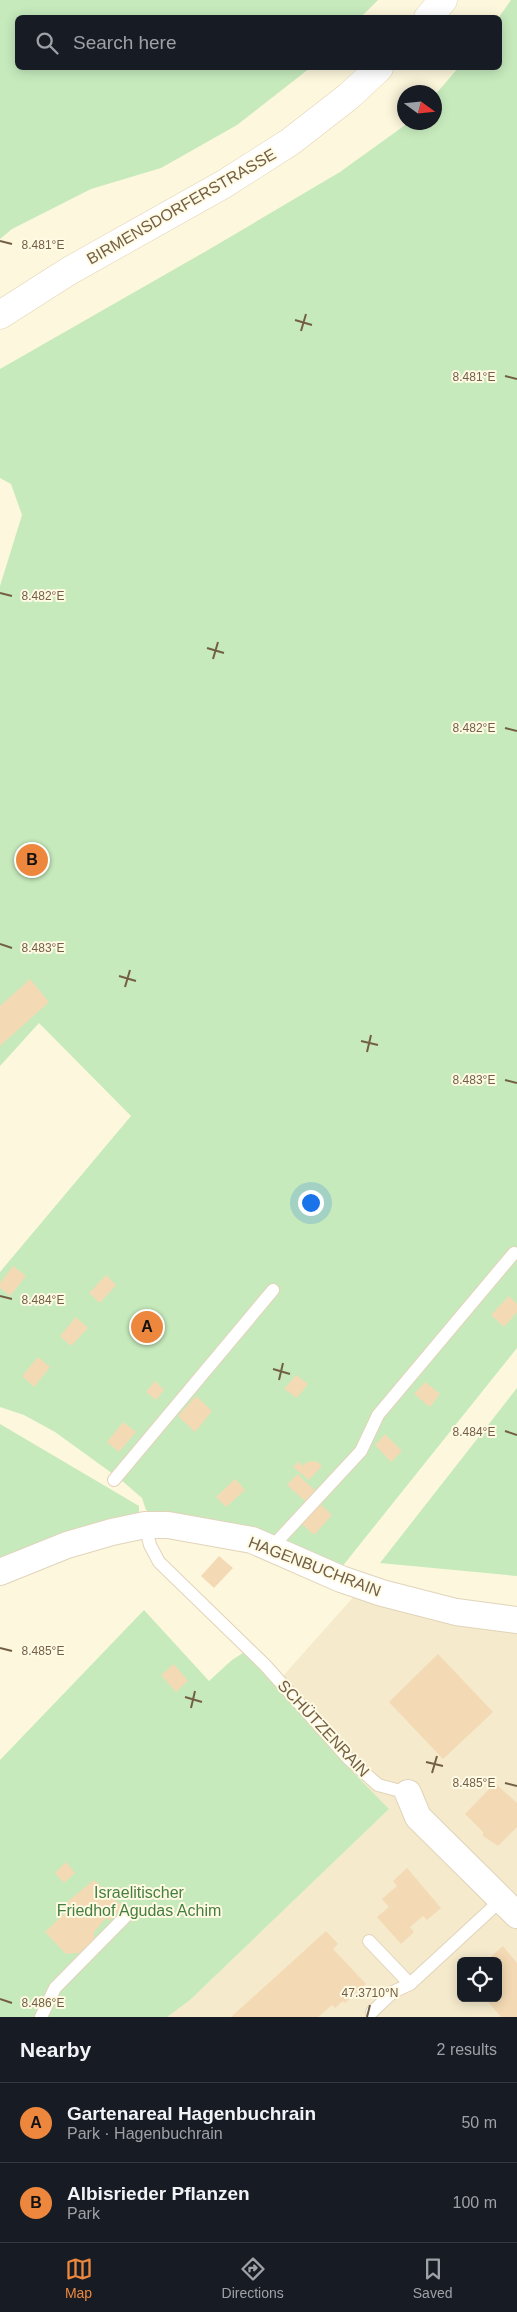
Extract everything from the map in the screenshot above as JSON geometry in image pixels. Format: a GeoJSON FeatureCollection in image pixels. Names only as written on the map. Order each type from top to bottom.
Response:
{"type":"FeatureCollection","features":[{"type":"Feature","properties":{"kind":"main road"},"geometry":{"type":"LineString","coordinates":[[430,15],[443,0]]}},
{"type":"Feature","properties":{"kind":"main road","name":"BIRMENSDORFERSTRASSE"},"geometry":{"type":"LineString","coordinates":[[0,315],[69,271],[224,184],[282,147],[349,96],[377,70]]}},
{"type":"Feature","properties":{"kind":"street","name":"HAGENBUCHRAIN"},"geometry":{"type":"LineString","coordinates":[[0,1572],[67,1546],[112,1532],[145,1525],[168,1525],[252,1540],[341,1580],[382,1593],[456,1612],[517,1620]]}},
{"type":"Feature","properties":{"kind":"street","name":"SCHÜTZENRAIN"},"geometry":{"type":"LineString","coordinates":[[408,1792],[418,1818],[509,1908]]}},
{"type":"Feature","properties":{"kind":"lane"},"geometry":{"type":"LineString","coordinates":[[271,1548],[361,1451],[378,1416],[514,1253]]}},
{"type":"Feature","properties":{"kind":"lane"},"geometry":{"type":"LineString","coordinates":[[114,1480],[273,1290]]}},
{"type":"Feature","properties":{"kind":"lane","name":"SCHÜTZENRAIN"},"geometry":{"type":"LineString","coordinates":[[145,1525],[150,1546],[159,1562],[265,1665],[348,1758],[378,1785],[408,1792]]}},
{"type":"Feature","properties":{"kind":"lane"},"geometry":{"type":"LineString","coordinates":[[372,2012],[393,1992],[410,1984],[509,1908]]}},
{"type":"Feature","properties":{"kind":"lane"},"geometry":{"type":"LineString","coordinates":[[41,2017],[55,1988],[126,1916]]}},
{"type":"Feature","properties":{"kind":"lane"},"geometry":{"type":"LineString","coordinates":[[369,1941],[410,1984]]}},
{"type":"Feature","properties":{"kind":"shaded area"},"geometry":{"type":"Polygon","coordinates":[[[356,1594],[517,1629],[517,2017],[167,2017],[190,2000],[389,1809],[346,1765],[275,1685],[356,1594]]]}},
{"type":"Feature","properties":{"kind":"green space"},"geometry":{"type":"Polygon","coordinates":[[[0,0],[378,0],[363,15],[15,15],[15,70],[307,70],[237,125],[161,168],[91,189],[12,229],[0,239],[0,0]]]}},
{"type":"Feature","properties":{"kind":"green space"},"geometry":{"type":"Polygon","coordinates":[[[511,0],[517,0],[517,1348],[341,1568],[152,1514],[146,1510],[142,1498],[120,1479],[55,1432],[24,1415],[0,1407],[0,1272],[131,1116],[39,1023],[0,1066],[0,586],[22,515],[11,484],[0,478],[0,369],[340,172],[398,130],[442,130],[442,87],[456,70],[502,70],[502,15],[500,15],[511,0]]]}},
{"type":"Feature","properties":{"kind":"green space"},"geometry":{"type":"Polygon","coordinates":[[[517,1388],[517,1576],[380,1563],[517,1388]]]}},
{"type":"Feature","properties":{"kind":"green space"},"geometry":{"type":"Polygon","coordinates":[[[0,1424],[139,1506],[139,1516],[0,1562],[0,1424]]]}},
{"type":"Feature","properties":{"kind":"green space","name":"Israelitischer Friedhof Agudas Achim"},"geometry":{"type":"Polygon","coordinates":[[[144,1610],[209,1681],[232,1660],[246,1651],[346,1765],[389,1809],[190,2000],[167,2017],[0,2017],[0,1760],[144,1610]]]}},
{"type":"Feature","properties":{"kind":"building"},"geometry":{"type":"Polygon","coordinates":[[[30,979],[49,1002],[0,1046],[0,1006],[30,979]]]}},
{"type":"Feature","properties":{"kind":"building"},"geometry":{"type":"Polygon","coordinates":[[[13,1266],[26,1276],[10,1296],[0,1288],[0,1283],[13,1266]]]}},
{"type":"Feature","properties":{"kind":"building"},"geometry":{"type":"Polygon","coordinates":[[[106,1275],[116,1285],[100,1303],[89,1293],[106,1275]]]}},
{"type":"Feature","properties":{"kind":"building"},"geometry":{"type":"Polygon","coordinates":[[[509,1296],[517,1304],[517,1312],[504,1327],[491,1315],[509,1296]]]}},
{"type":"Feature","properties":{"kind":"building"},"geometry":{"type":"Polygon","coordinates":[[[76,1317],[88,1328],[71,1346],[60,1336],[76,1317]]]}},
{"type":"Feature","properties":{"kind":"building"},"geometry":{"type":"Polygon","coordinates":[[[38,1357],[50,1367],[34,1387],[22,1376],[38,1357]]]}},
{"type":"Feature","properties":{"kind":"building"},"geometry":{"type":"Polygon","coordinates":[[[296,1375],[308,1384],[297,1398],[284,1389],[296,1375]]]}},
{"type":"Feature","properties":{"kind":"building"},"geometry":{"type":"Polygon","coordinates":[[[155,1381],[164,1390],[156,1400],[146,1392],[155,1381]]]}},
{"type":"Feature","properties":{"kind":"building"},"geometry":{"type":"Polygon","coordinates":[[[425,1382],[440,1394],[430,1407],[414,1394],[425,1382]]]}},
{"type":"Feature","properties":{"kind":"building"},"geometry":{"type":"Polygon","coordinates":[[[196,1396],[212,1411],[195,1432],[178,1416],[196,1396]]]}},
{"type":"Feature","properties":{"kind":"building"},"geometry":{"type":"Polygon","coordinates":[[[123,1422],[136,1432],[119,1452],[107,1442],[123,1422]]]}},
{"type":"Feature","properties":{"kind":"building"},"geometry":{"type":"Polygon","coordinates":[[[385,1434],[402,1451],[391,1462],[375,1445],[385,1434]]]}},
{"type":"Feature","properties":{"kind":"building"},"geometry":{"type":"Polygon","coordinates":[[[299,1461],[302,1466],[307,1462],[316,1461],[322,1466],[309,1480],[293,1467],[299,1461]]]}},
{"type":"Feature","properties":{"kind":"building"},"geometry":{"type":"Polygon","coordinates":[[[297,1474],[316,1491],[306,1502],[287,1485],[297,1474]]]}},
{"type":"Feature","properties":{"kind":"building"},"geometry":{"type":"Polygon","coordinates":[[[235,1479],[245,1490],[226,1507],[216,1497],[235,1479]]]}},
{"type":"Feature","properties":{"kind":"building"},"geometry":{"type":"Polygon","coordinates":[[[320,1504],[332,1515],[314,1535],[302,1524],[320,1504]]]}},
{"type":"Feature","properties":{"kind":"building"},"geometry":{"type":"Polygon","coordinates":[[[219,1556],[233,1568],[214,1588],[201,1576],[219,1556]]]}},
{"type":"Feature","properties":{"kind":"building"},"geometry":{"type":"Polygon","coordinates":[[[438,1654],[493,1712],[443,1759],[389,1702],[438,1654]]]}},
{"type":"Feature","properties":{"kind":"building"},"geometry":{"type":"Polygon","coordinates":[[[174,1664],[188,1681],[176,1692],[161,1675],[174,1664]]]}},
{"type":"Feature","properties":{"kind":"building"},"geometry":{"type":"Polygon","coordinates":[[[495,1783],[517,1803],[517,1827],[498,1846],[483,1836],[483,1832],[465,1814],[495,1783]]]}},
{"type":"Feature","properties":{"kind":"building"},"geometry":{"type":"Polygon","coordinates":[[[66,1862],[75,1873],[64,1883],[55,1873],[66,1862]]]}},
{"type":"Feature","properties":{"kind":"building"},"geometry":{"type":"Polygon","coordinates":[[[407,1868],[441,1908],[427,1920],[423,1916],[410,1927],[414,1932],[401,1944],[377,1917],[389,1907],[382,1899],[397,1886],[393,1881],[407,1868]]]}},
{"type":"Feature","properties":{"kind":"building"},"geometry":{"type":"Polygon","coordinates":[[[94,1880],[123,1907],[109,1921],[106,1918],[94,1932],[94,1940],[79,1953],[66,1954],[45,1932],[67,1911],[68,1901],[94,1880]]]}},
{"type":"Feature","properties":{"kind":"building"},"geometry":{"type":"Polygon","coordinates":[[[326,1931],[338,1944],[333,1949],[366,1984],[345,2003],[343,2001],[335,2008],[332,2005],[318,2017],[231,2017],[326,1931]]]}},
{"type":"Feature","properties":{"kind":"building"},"geometry":{"type":"Polygon","coordinates":[[[503,1946],[517,1963],[517,2017],[501,2017],[488,2002],[502,2002],[502,1957],[491,1957],[503,1946]]]}},
{"type":"Feature","properties":{"kind":"place","name":"Albisrieder Pflanzen"},"geometry":{"type":"Point","coordinates":[32,860]}},
{"type":"Feature","properties":{"kind":"place","name":"Gartenareal Hagenbuchrain"},"geometry":{"type":"Point","coordinates":[147,1327]}}]}
